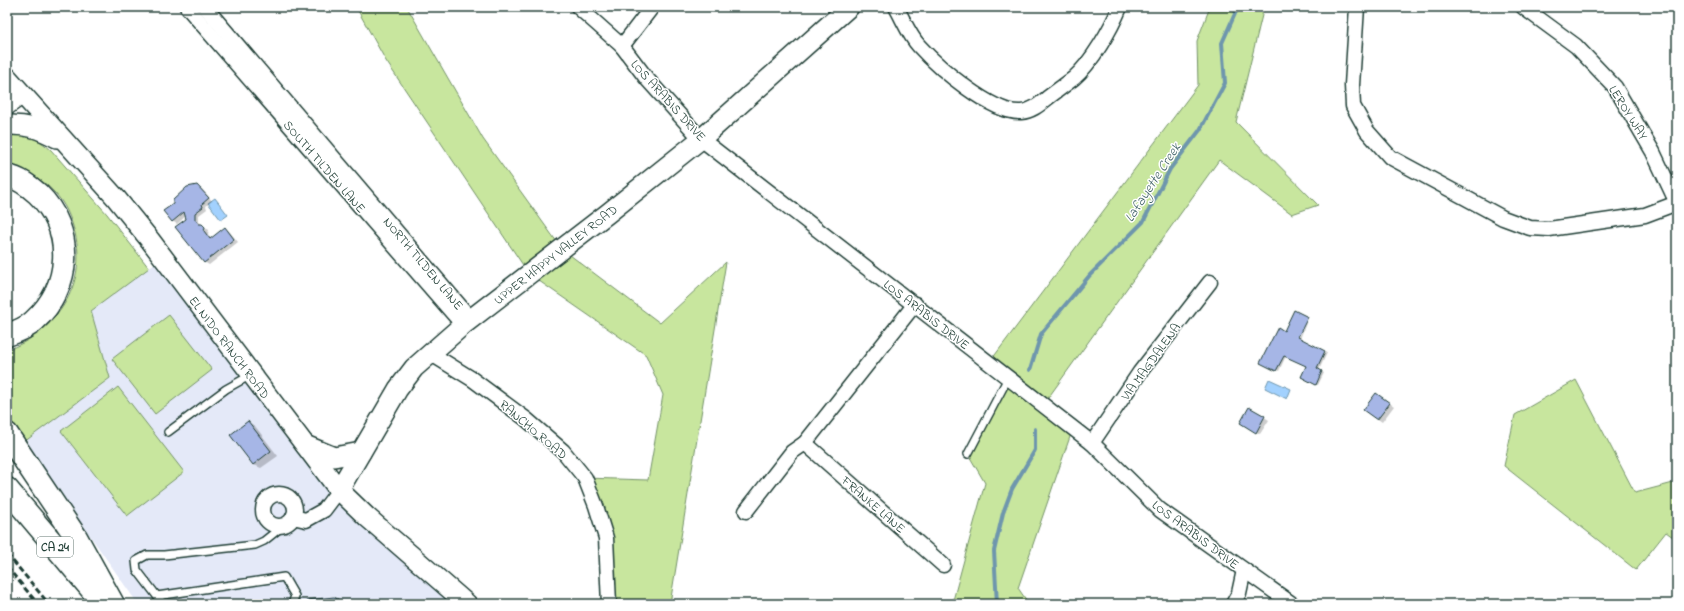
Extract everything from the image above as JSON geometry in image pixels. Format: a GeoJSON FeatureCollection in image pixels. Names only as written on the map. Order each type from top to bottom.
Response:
{"type":"FeatureCollection","features":[{"type":"Feature","properties":{"kind":"highway"},"geometry":{"type":"LineString","coordinates":[[7,176],[27,184],[45,202],[56,218],[65,256],[63,274],[55,293],[44,311],[33,322],[7,335]]}},
{"type":"Feature","properties":{"kind":"highway"},"geometry":{"type":"LineString","coordinates":[[7,434],[76,537],[113,604]]}},
{"type":"Feature","properties":{"kind":"highway","name":"CA 24"},"geometry":{"type":"LineString","coordinates":[[7,489],[104,604]]}},
{"type":"Feature","properties":{"kind":"street","name":"SOUTH TILDEN LANE"},"geometry":{"type":"LineString","coordinates":[[187,7],[467,322]]}},
{"type":"Feature","properties":{"kind":"street","name":"NORTH TILDEN LANE"},"geometry":{"type":"LineString","coordinates":[[205,7],[467,322]]}},
{"type":"Feature","properties":{"kind":"street","name":"LOS ARABIS DRIVE"},"geometry":{"type":"LineString","coordinates":[[578,7],[622,46],[647,80],[701,139],[1092,443],[1160,510],[1292,604]]}},
{"type":"Feature","properties":{"kind":"street"},"geometry":{"type":"LineString","coordinates":[[622,46],[652,7]]}},
{"type":"Feature","properties":{"kind":"street","name":"UPPER HAPPY VALLEY ROAD"},"geometry":{"type":"LineString","coordinates":[[289,521],[306,520],[324,510],[339,490],[398,389],[414,368],[430,353],[467,322],[608,214],[701,139],[849,7]]}},
{"type":"Feature","properties":{"kind":"street"},"geometry":{"type":"LineString","coordinates":[[896,7],[918,45],[949,74],[983,100],[1003,109],[1021,112],[1035,108],[1075,77],[1099,46],[1114,23],[1120,7]]}},
{"type":"Feature","properties":{"kind":"street"},"geometry":{"type":"LineString","coordinates":[[1357,7],[1352,106],[1367,131],[1390,157],[1503,218],[1530,228],[1549,229],[1645,215],[1677,203]]}},
{"type":"Feature","properties":{"kind":"street","name":"LEROY WAY"},"geometry":{"type":"LineString","coordinates":[[1523,7],[1576,46],[1615,87],[1653,152],[1677,203]]}},
{"type":"Feature","properties":{"kind":"street","name":"EL NIDO RANCH ROAD"},"geometry":{"type":"LineString","coordinates":[[7,77],[116,198],[150,240],[339,490],[367,517],[467,604]]}},
{"type":"Feature","properties":{"kind":"street"},"geometry":{"type":"LineString","coordinates":[[7,105],[22,94]]}},
{"type":"Feature","properties":{"kind":"street"},"geometry":{"type":"LineString","coordinates":[[7,125],[30,126],[65,142]]}},
{"type":"Feature","properties":{"kind":"street","name":"VIA MAGDALENA"},"geometry":{"type":"LineString","coordinates":[[1092,443],[1140,372],[1210,282]]}},
{"type":"Feature","properties":{"kind":"street"},"geometry":{"type":"LineString","coordinates":[[746,512],[792,452],[804,443],[915,304]]}},
{"type":"Feature","properties":{"kind":"street","name":"RANCHO ROAD"},"geometry":{"type":"LineString","coordinates":[[430,353],[472,379],[526,419],[563,451],[585,478],[606,538],[609,604]]}},
{"type":"Feature","properties":{"kind":"street","name":"FRANKE LANE"},"geometry":{"type":"LineString","coordinates":[[804,443],[943,565]]}},
{"type":"Feature","properties":{"kind":"street"},"geometry":{"type":"LineString","coordinates":[[305,445],[334,456],[361,452]]}},
{"type":"Feature","properties":{"kind":"street"},"geometry":{"type":"LineString","coordinates":[[1233,604],[1239,593],[1244,570]]}},
{"type":"Feature","properties":{"kind":"lane"},"geometry":{"type":"LineString","coordinates":[[168,432],[226,389],[251,375]]}},
{"type":"Feature","properties":{"kind":"lane"},"geometry":{"type":"LineString","coordinates":[[968,454],[1008,378]]}},
{"type":"Feature","properties":{"kind":"lane"},"geometry":{"type":"LineString","coordinates":[[163,604],[137,570],[136,561],[147,555],[164,555],[255,545],[264,541],[289,521]]}},
{"type":"Feature","properties":{"kind":"lane"},"geometry":{"type":"LineString","coordinates":[[156,596],[284,577],[294,596],[292,604]]}},
{"type":"Feature","properties":{"kind":"shaded area"},"geometry":{"type":"Polygon","coordinates":[[[163,257],[339,490],[467,604],[138,604],[24,442],[110,378],[91,311],[163,257]]]}},
{"type":"Feature","properties":{"kind":"green space"},"geometry":{"type":"Polygon","coordinates":[[[356,7],[407,7],[483,139],[562,249],[660,323],[726,262],[670,604],[609,604],[606,538],[585,478],[648,480],[663,395],[646,355],[529,274],[386,61],[356,7]]]}},
{"type":"Feature","properties":{"kind":"green space"},"geometry":{"type":"Polygon","coordinates":[[[1210,7],[1264,7],[1236,122],[1318,205],[1292,214],[1219,160],[1043,405],[1073,428],[1018,588],[1029,604],[952,604],[985,483],[968,454],[1008,379],[989,363],[1198,85],[1197,41],[1210,7]]]}},
{"type":"Feature","properties":{"kind":"green space"},"geometry":{"type":"Polygon","coordinates":[[[19,134],[28,136],[44,144],[51,150],[107,214],[149,268],[91,311],[110,378],[24,442],[7,420],[7,350],[25,342],[40,331],[53,319],[64,304],[72,288],[77,271],[78,252],[72,222],[58,196],[38,179],[7,166],[7,136],[19,134]]]}},
{"type":"Feature","properties":{"kind":"green space"},"geometry":{"type":"Polygon","coordinates":[[[169,315],[212,370],[155,414],[112,359],[169,315]]]}},
{"type":"Feature","properties":{"kind":"green space"},"geometry":{"type":"Polygon","coordinates":[[[1576,380],[1635,493],[1677,482],[1677,540],[1666,532],[1636,570],[1504,466],[1515,415],[1576,380]]]}},
{"type":"Feature","properties":{"kind":"green space"},"geometry":{"type":"Polygon","coordinates":[[[118,387],[184,472],[127,516],[61,431],[118,387]]]}},
{"type":"Feature","properties":{"kind":"water"},"geometry":{"type":"Polygon","coordinates":[[[215,198],[228,215],[221,220],[208,203],[215,198]]]}},
{"type":"Feature","properties":{"kind":"water"},"geometry":{"type":"Polygon","coordinates":[[[1269,379],[1291,389],[1287,399],[1265,388],[1269,379]]]}},
{"type":"Feature","properties":{"kind":"building"},"geometry":{"type":"Polygon","coordinates":[[[197,185],[209,198],[202,204],[203,207],[195,213],[195,219],[199,224],[202,224],[205,227],[204,231],[210,239],[225,227],[234,239],[204,263],[175,227],[186,219],[184,212],[172,222],[163,211],[173,204],[173,200],[187,187],[197,185]]]}},
{"type":"Feature","properties":{"kind":"building"},"geometry":{"type":"Polygon","coordinates":[[[1294,310],[1308,317],[1298,337],[1325,351],[1317,368],[1322,371],[1316,385],[1301,377],[1306,366],[1284,356],[1276,371],[1260,363],[1278,327],[1284,331],[1294,310]]]}},
{"type":"Feature","properties":{"kind":"building"},"geometry":{"type":"Polygon","coordinates":[[[1376,393],[1390,403],[1377,420],[1363,410],[1376,393]]]}},
{"type":"Feature","properties":{"kind":"building"},"geometry":{"type":"Polygon","coordinates":[[[1249,407],[1265,416],[1256,433],[1240,423],[1249,407]]]}},
{"type":"Feature","properties":{"kind":"building"},"geometry":{"type":"Polygon","coordinates":[[[248,421],[271,451],[253,465],[230,435],[248,421]]]}},
{"type":"Feature","properties":{"kind":"building"},"geometry":{"type":"Polygon","coordinates":[[[334,597],[347,604],[307,604],[307,600],[334,597]]]}},
{"type":"Feature","properties":{"kind":"waterway","name":"Lafayette Creek"},"geometry":{"type":"LineString","coordinates":[[1030,370],[1041,334],[1090,275],[1143,222],[1170,169],[1200,130],[1225,83],[1222,43],[1238,7]]}},
{"type":"Feature","properties":{"kind":"waterway","name":"Lafayette Creek"},"geometry":{"type":"LineString","coordinates":[[997,604],[994,551],[1003,513],[1012,489],[1035,450],[1035,429]]}},
{"type":"Feature","properties":{"kind":"railway"},"geometry":{"type":"LineString","coordinates":[[7,554],[49,604]]}},
{"type":"Feature","properties":{"kind":"railway"},"geometry":{"type":"LineString","coordinates":[[7,567],[38,604]]}}]}
